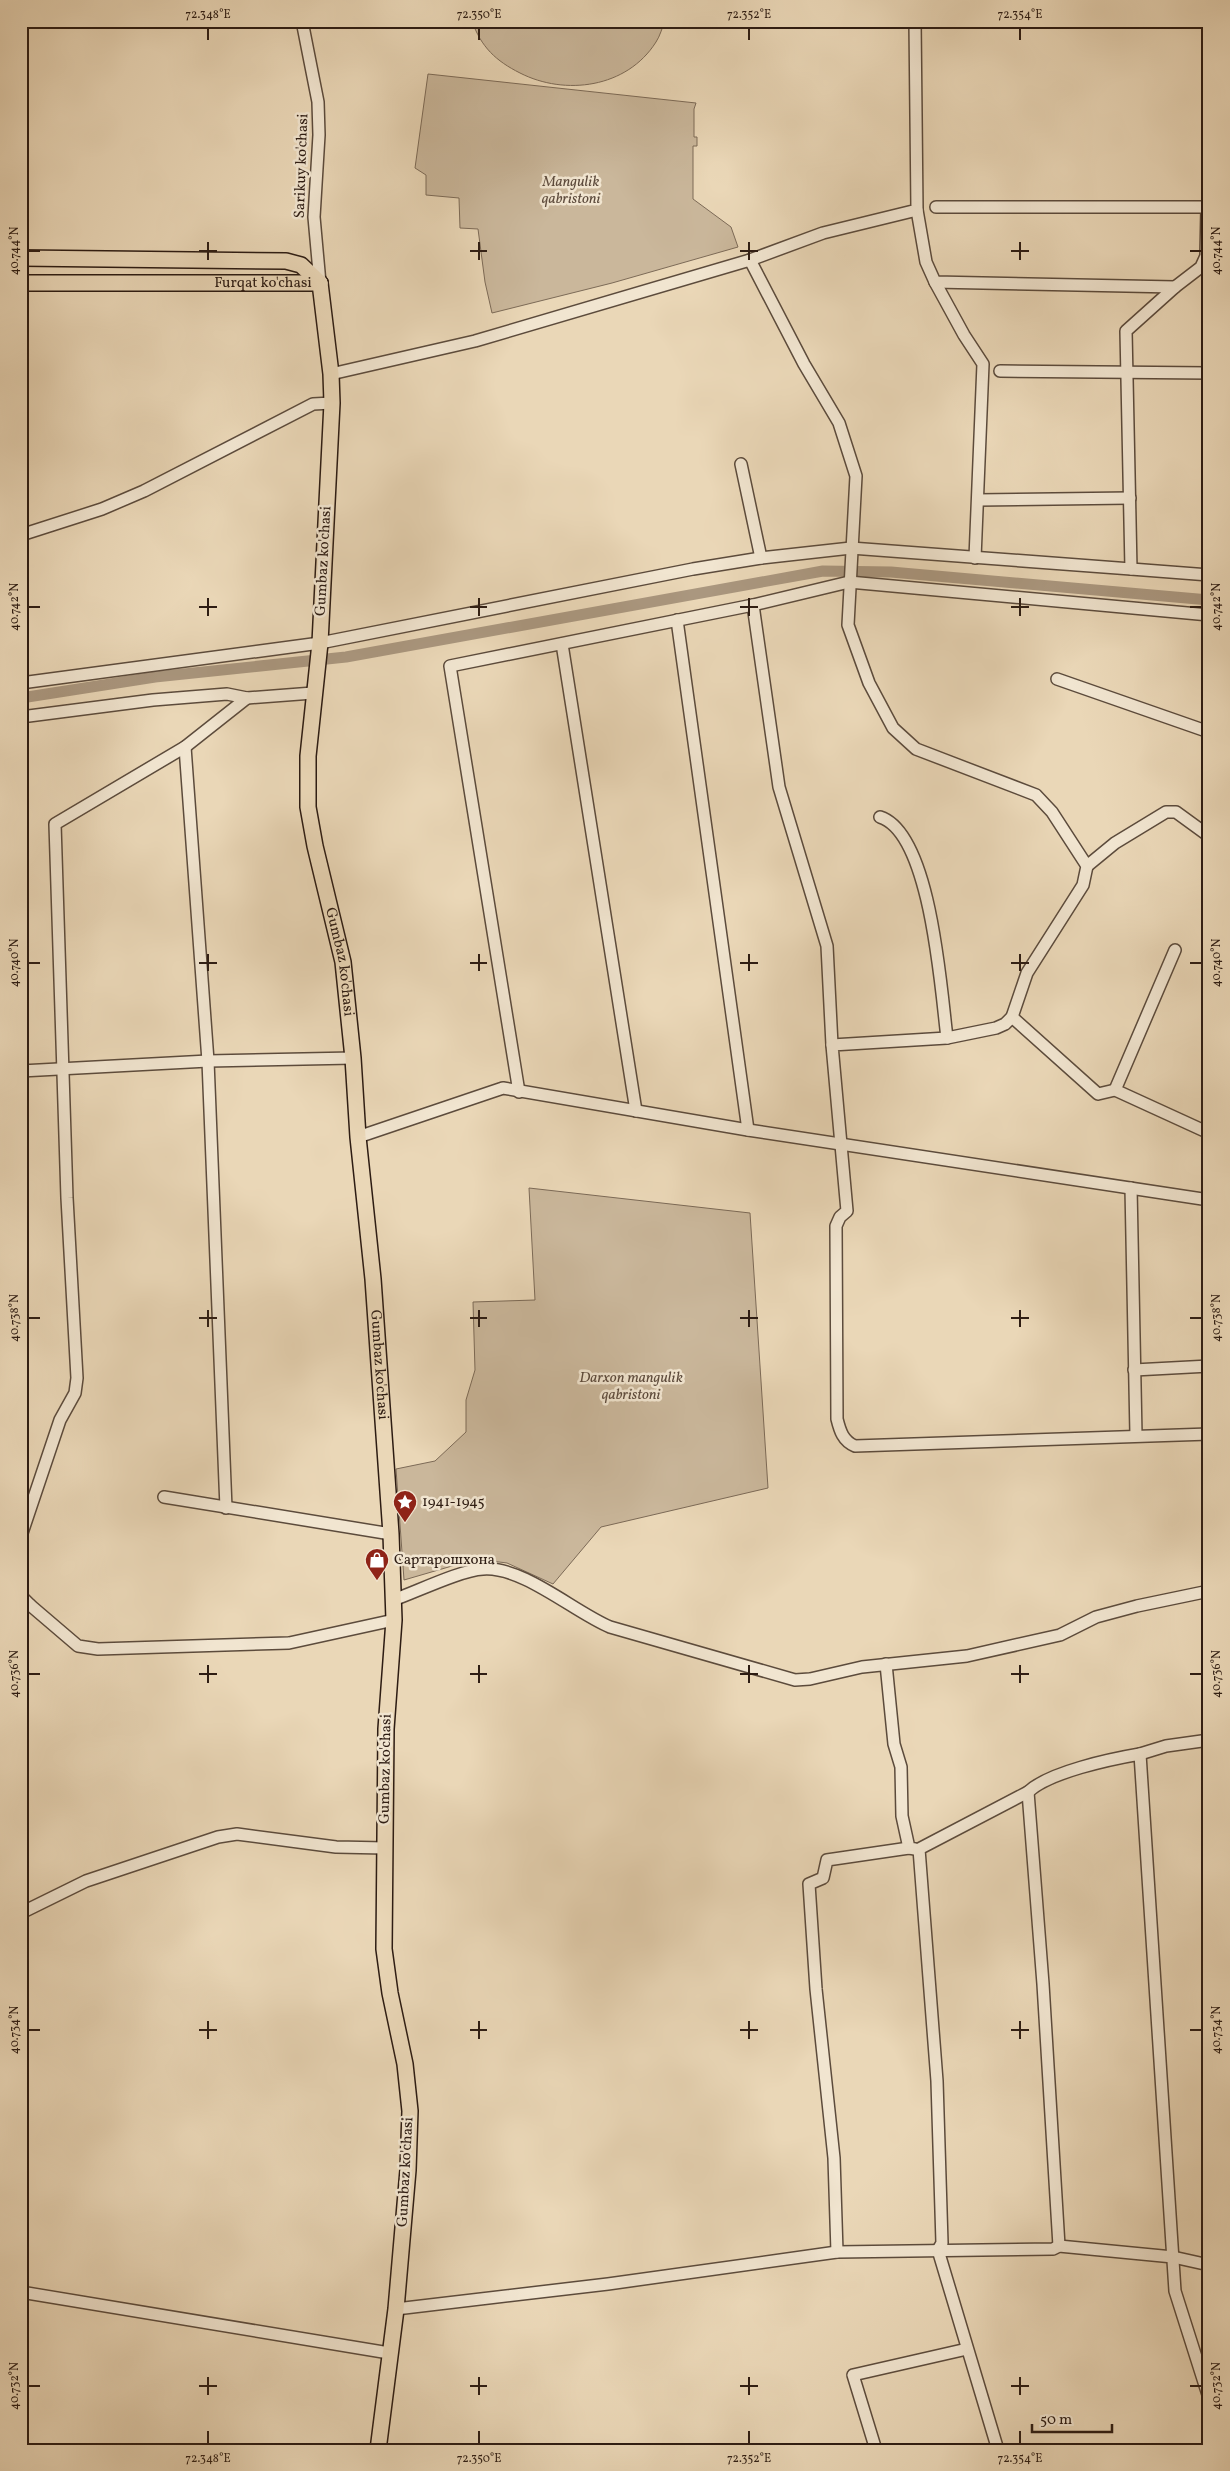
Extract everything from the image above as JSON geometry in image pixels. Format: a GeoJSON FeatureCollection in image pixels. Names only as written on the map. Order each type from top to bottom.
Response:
{"type":"FeatureCollection","features":[{"type":"Feature","properties":{"kind":"main road","name":"Furqat ko'chasi"},"geometry":{"type":"LineString","coordinates":[[21,258],[286,261],[301,265],[320,283]]}},
{"type":"Feature","properties":{"kind":"main road","name":"Furqat ko'chasi"},"geometry":{"type":"LineString","coordinates":[[21,283],[320,283]]}},
{"type":"Feature","properties":{"kind":"main road","name":"Gumbaz ko'chasi"},"geometry":{"type":"LineString","coordinates":[[320,283],[331,374],[332,403],[320,643],[313,693],[308,756],[308,807],[315,846],[342,962],[353,1058],[358,1137],[374,1279],[392,1534],[394,1620],[386,1729],[384,1948],[390,1993],[405,2064],[410,2112],[408,2170],[396,2309],[378,2450]]}},
{"type":"Feature","properties":{"kind":"street","name":"Sarikuy ko'chasi"},"geometry":{"type":"LineString","coordinates":[[302,21],[318,102],[319,134],[314,217],[320,283]]}},
{"type":"Feature","properties":{"kind":"street"},"geometry":{"type":"LineString","coordinates":[[915,21],[917,210],[926,262],[964,335],[983,364],[976,558]]}},
{"type":"Feature","properties":{"kind":"street"},"geometry":{"type":"LineString","coordinates":[[936,207],[1208,205],[1207,256],[1201,266],[1126,331],[1132,569]]}},
{"type":"Feature","properties":{"kind":"street"},"geometry":{"type":"LineString","coordinates":[[331,374],[475,341],[750,260],[823,233],[917,210]]}},
{"type":"Feature","properties":{"kind":"street"},"geometry":{"type":"LineString","coordinates":[[750,260],[804,364],[839,423],[856,476],[849,578],[848,625],[869,684],[893,728],[916,749],[1036,795],[1052,812],[1087,866]]}},
{"type":"Feature","properties":{"kind":"street"},"geometry":{"type":"LineString","coordinates":[[935,282],[1175,287]]}},
{"type":"Feature","properties":{"kind":"street"},"geometry":{"type":"LineString","coordinates":[[1000,371],[1209,373]]}},
{"type":"Feature","properties":{"kind":"street"},"geometry":{"type":"LineString","coordinates":[[21,535],[102,509],[144,491],[313,404],[332,403]]}},
{"type":"Feature","properties":{"kind":"street"},"geometry":{"type":"LineString","coordinates":[[741,464],[761,558]]}},
{"type":"Feature","properties":{"kind":"street"},"geometry":{"type":"LineString","coordinates":[[978,500],[1130,498]]}},
{"type":"Feature","properties":{"kind":"street"},"geometry":{"type":"LineString","coordinates":[[21,683],[320,643],[761,558],[851,551],[1209,575]]}},
{"type":"Feature","properties":{"kind":"street"},"geometry":{"type":"LineString","coordinates":[[519,1092],[448,661],[562,644],[753,605],[849,578],[1209,615]]}},
{"type":"Feature","properties":{"kind":"street"},"geometry":{"type":"LineString","coordinates":[[753,605],[779,787],[827,946],[839,1144],[847,1211],[840,1218],[836,1226],[837,1419],[840,1431],[848,1443],[855,1446],[1209,1434]]}},
{"type":"Feature","properties":{"kind":"street"},"geometry":{"type":"LineString","coordinates":[[677,620],[748,1130]]}},
{"type":"Feature","properties":{"kind":"street"},"geometry":{"type":"LineString","coordinates":[[562,644],[636,1111]]}},
{"type":"Feature","properties":{"kind":"street"},"geometry":{"type":"LineString","coordinates":[[1057,679],[1209,732]]}},
{"type":"Feature","properties":{"kind":"street"},"geometry":{"type":"LineString","coordinates":[[21,717],[154,700],[227,694],[247,698],[313,693]]}},
{"type":"Feature","properties":{"kind":"street"},"geometry":{"type":"LineString","coordinates":[[21,1536],[60,1420],[75,1393],[77,1378],[62,1067],[55,824],[185,748],[247,698]]}},
{"type":"Feature","properties":{"kind":"street"},"geometry":{"type":"LineString","coordinates":[[185,748],[208,1061],[226,1508]]}},
{"type":"Feature","properties":{"kind":"street"},"geometry":{"type":"LineString","coordinates":[[832,1045],[947,1038],[996,1028],[1012,1017],[1027,972],[1083,885],[1087,866],[1115,843],[1166,812],[1176,812],[1209,836]]}},
{"type":"Feature","properties":{"kind":"street"},"geometry":{"type":"LineString","coordinates":[[880,817],[890,820],[913,853],[934,932],[947,1038]]}},
{"type":"Feature","properties":{"kind":"street"},"geometry":{"type":"LineString","coordinates":[[1115,1090],[1175,950]]}},
{"type":"Feature","properties":{"kind":"street"},"geometry":{"type":"LineString","coordinates":[[1012,1017],[1092,1090],[1102,1094],[1115,1090],[1208,1130]]}},
{"type":"Feature","properties":{"kind":"street"},"geometry":{"type":"LineString","coordinates":[[21,1070],[208,1061],[353,1058]]}},
{"type":"Feature","properties":{"kind":"street"},"geometry":{"type":"LineString","coordinates":[[358,1137],[503,1088],[748,1130],[1209,1200]]}},
{"type":"Feature","properties":{"kind":"street"},"geometry":{"type":"LineString","coordinates":[[1131,1188],[1136,1435]]}},
{"type":"Feature","properties":{"kind":"street"},"geometry":{"type":"LineString","coordinates":[[1134,1370],[1209,1366]]}},
{"type":"Feature","properties":{"kind":"street"},"geometry":{"type":"LineString","coordinates":[[164,1497],[392,1534]]}},
{"type":"Feature","properties":{"kind":"street"},"geometry":{"type":"LineString","coordinates":[[393,1600],[472,1571],[493,1569],[542,1587],[589,1619],[610,1628],[778,1677],[795,1680],[810,1679],[862,1667],[967,1656],[1060,1636],[1096,1617],[1209,1591]]}},
{"type":"Feature","properties":{"kind":"street"},"geometry":{"type":"LineString","coordinates":[[21,1596],[26,1605],[78,1646],[98,1649],[289,1643],[394,1620]]}},
{"type":"Feature","properties":{"kind":"street"},"geometry":{"type":"LineString","coordinates":[[886,1664],[894,1744],[901,1767],[902,1816],[914,1848],[937,2081],[942,2243],[938,2250],[966,2349],[998,2450]]}},
{"type":"Feature","properties":{"kind":"street"},"geometry":{"type":"LineString","coordinates":[[837,2252],[834,2158],[816,1989],[809,1884],[823,1878],[827,1860],[914,1848],[1028,1792],[1040,1784],[1079,1768],[1166,1746],[1209,1740]]}},
{"type":"Feature","properties":{"kind":"street"},"geometry":{"type":"LineString","coordinates":[[1140,1754],[1175,2291],[1209,2398]]}},
{"type":"Feature","properties":{"kind":"street"},"geometry":{"type":"LineString","coordinates":[[1028,1792],[1043,1984],[1059,2246]]}},
{"type":"Feature","properties":{"kind":"street"},"geometry":{"type":"LineString","coordinates":[[21,1913],[86,1881],[218,1837],[237,1834],[336,1847],[385,1848]]}},
{"type":"Feature","properties":{"kind":"street"},"geometry":{"type":"LineString","coordinates":[[396,2309],[608,2284],[837,2252],[1053,2249],[1059,2246],[1173,2257],[1209,2265]]}},
{"type":"Feature","properties":{"kind":"street"},"geometry":{"type":"LineString","coordinates":[[21,2292],[389,2352]]}},
{"type":"Feature","properties":{"kind":"street"},"geometry":{"type":"LineString","coordinates":[[876,2450],[853,2375],[966,2349]]}},
{"type":"Feature","properties":{"kind":"green space"},"geometry":{"type":"Polygon","coordinates":[[[472,21],[665,21],[656,42],[644,57],[629,69],[612,78],[594,83],[575,85],[556,84],[538,80],[511,68],[485,46],[472,21]]]}},
{"type":"Feature","properties":{"kind":"green space","name":"Mangulik qabristoni"},"geometry":{"type":"Polygon","coordinates":[[[428,74],[696,103],[694,109],[694,137],[697,137],[697,146],[693,146],[693,199],[731,227],[738,247],[612,283],[492,313],[485,282],[478,229],[460,228],[459,198],[426,195],[426,175],[415,168],[428,74]]]}},
{"type":"Feature","properties":{"kind":"green space","name":"Darxon mangulik qabristoni"},"geometry":{"type":"Polygon","coordinates":[[[529,1188],[750,1213],[768,1488],[601,1527],[553,1584],[507,1563],[476,1559],[404,1580],[396,1469],[435,1461],[466,1432],[466,1400],[475,1370],[473,1302],[535,1300],[529,1188]]]}},
{"type":"Feature","properties":{"kind":"waterway"},"geometry":{"type":"LineString","coordinates":[[21,698],[155,677],[346,657],[823,571],[891,572],[1209,600]]}},
{"type":"Feature","properties":{"kind":"place","name":"1941-1945"},"geometry":{"type":"Point","coordinates":[405,1523]}},
{"type":"Feature","properties":{"kind":"place","name":"Сартарошхона"},"geometry":{"type":"Point","coordinates":[377,1581]}}]}
